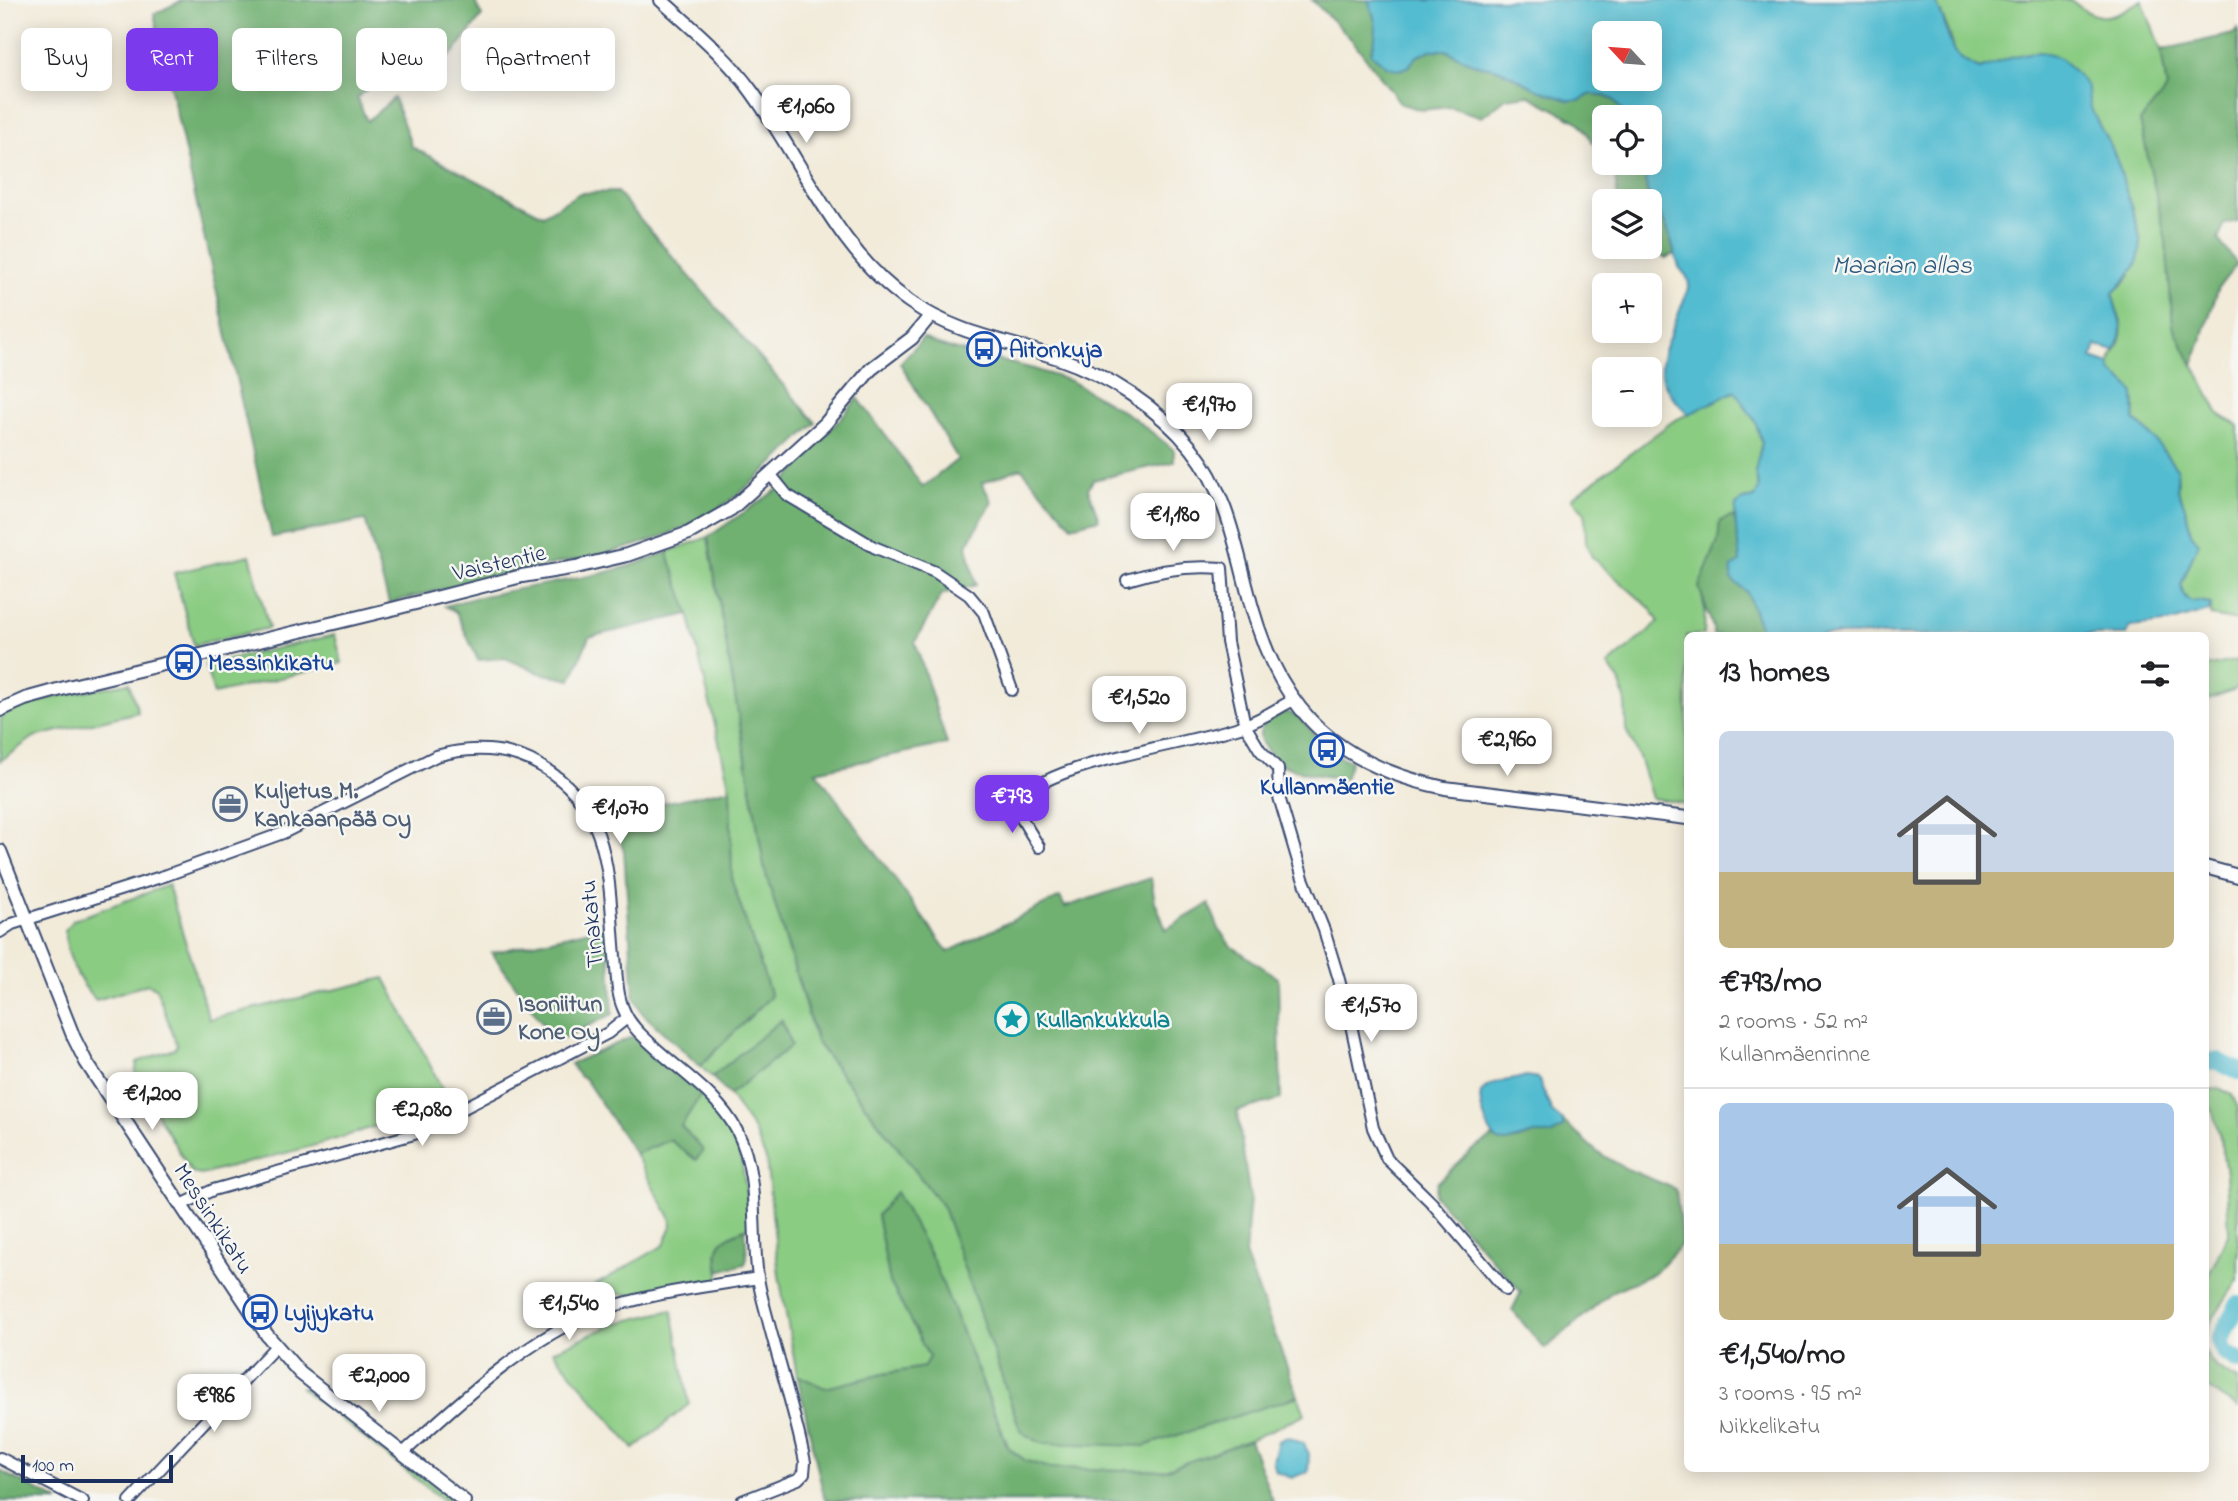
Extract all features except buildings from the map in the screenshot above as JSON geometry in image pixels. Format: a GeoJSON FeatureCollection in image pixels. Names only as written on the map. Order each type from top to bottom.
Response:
{"type":"FeatureCollection","features":[{"type":"Feature","properties":{"kind":"street"},"geometry":{"type":"LineString","coordinates":[[661,0],[719,54],[751,91],[839,227],[872,269],[903,296],[931,315],[979,336],[1056,357],[1091,372],[1139,401],[1183,437],[1205,467],[1221,497],[1266,652],[1293,700],[1315,727],[1339,746],[1378,767],[1415,782],[1684,818]]}},
{"type":"Feature","properties":{"kind":"street","name":"Vaistentie"},"geometry":{"type":"LineString","coordinates":[[0,710],[25,699],[72,686],[376,614],[522,576],[576,567],[657,547],[689,533],[731,509],[825,424],[871,369],[912,338],[931,315]]}},
{"type":"Feature","properties":{"kind":"street"},"geometry":{"type":"LineString","coordinates":[[770,474],[787,495],[874,547],[935,572],[975,601],[984,613],[1012,690]]}},
{"type":"Feature","properties":{"kind":"street"},"geometry":{"type":"LineString","coordinates":[[1127,580],[1154,572],[1190,567],[1222,568],[1227,642],[1245,725],[1260,750],[1278,769],[1279,797],[1303,878],[1324,930],[1338,976],[1373,1128],[1387,1159],[1431,1202],[1506,1290]]}},
{"type":"Feature","properties":{"kind":"street"},"geometry":{"type":"LineString","coordinates":[[1040,848],[1014,806],[1017,799],[1030,789],[1077,768],[1245,725],[1293,700]]}},
{"type":"Feature","properties":{"kind":"street","name":"Tinakatu"},"geometry":{"type":"LineString","coordinates":[[0,932],[26,919],[167,875],[283,833],[436,756],[464,749],[508,753],[536,762],[560,778],[580,799],[595,822],[607,862],[619,995],[627,1018],[644,1038],[728,1115],[738,1133],[751,1174],[758,1278],[804,1458],[804,1473],[794,1481],[742,1501]]}},
{"type":"Feature","properties":{"kind":"street","name":"Messinkikatu"},"geometry":{"type":"LineString","coordinates":[[0,851],[86,1062],[276,1346],[300,1373],[464,1501]]}},
{"type":"Feature","properties":{"kind":"street"},"geometry":{"type":"LineString","coordinates":[[2209,868],[2238,876]]}},
{"type":"Feature","properties":{"kind":"street"},"geometry":{"type":"LineString","coordinates":[[181,1205],[213,1190],[414,1134],[608,1033],[627,1018]]}},
{"type":"Feature","properties":{"kind":"street"},"geometry":{"type":"LineString","coordinates":[[403,1454],[513,1360],[578,1320],[640,1298],[758,1278]]}},
{"type":"Feature","properties":{"kind":"street"},"geometry":{"type":"LineString","coordinates":[[130,1501],[276,1346]]}},
{"type":"Feature","properties":{"kind":"street"},"geometry":{"type":"LineString","coordinates":[[0,1458],[83,1501]]}},
{"type":"Feature","properties":{"kind":"green space"},"geometry":{"type":"Polygon","coordinates":[[[183,0],[474,0],[482,16],[473,28],[461,28],[461,43],[447,59],[447,28],[356,28],[356,91],[365,91],[357,98],[367,121],[394,98],[412,147],[543,215],[580,193],[617,192],[816,423],[729,501],[694,523],[671,533],[599,555],[490,577],[389,603],[365,520],[272,537],[171,91],[218,91],[218,28],[157,28],[154,14],[183,0]]]}},
{"type":"Feature","properties":{"kind":"green space"},"geometry":{"type":"Polygon","coordinates":[[[1312,0],[1368,0],[1376,26],[1371,53],[1409,66],[1416,57],[1430,50],[1446,50],[1474,64],[1501,70],[1539,90],[1568,100],[1580,100],[1591,94],[1602,95],[1614,100],[1618,105],[1592,105],[1592,141],[1580,123],[1528,95],[1506,98],[1482,117],[1450,107],[1422,110],[1401,104],[1352,40],[1312,0]]]}},
{"type":"Feature","properties":{"kind":"green space"},"geometry":{"type":"Polygon","coordinates":[[[1934,0],[2071,0],[2091,13],[2106,16],[2142,0],[2161,50],[2167,89],[2166,241],[2173,326],[2219,414],[2238,426],[2238,621],[2211,616],[2211,604],[2191,602],[2184,595],[2181,585],[2198,543],[2191,533],[2178,491],[2177,469],[2150,434],[2134,420],[2133,394],[2128,385],[2112,372],[2110,366],[2121,333],[2121,321],[2113,293],[2131,276],[2113,151],[2087,101],[2021,55],[1980,69],[1960,59],[1934,0]]]}},
{"type":"Feature","properties":{"kind":"green space"},"geometry":{"type":"Polygon","coordinates":[[[2238,29],[2238,221],[2225,224],[2218,239],[2237,264],[2219,287],[2193,365],[2173,326],[2166,241],[2140,121],[2167,89],[2161,50],[2233,34],[2238,29]]]}},
{"type":"Feature","properties":{"kind":"green space"},"geometry":{"type":"Polygon","coordinates":[[[1646,175],[1647,189],[1617,189],[1615,176],[1646,175]]]}},
{"type":"Feature","properties":{"kind":"green space"},"geometry":{"type":"Polygon","coordinates":[[[1662,219],[1675,254],[1665,258],[1662,256],[1662,219]]]}},
{"type":"Feature","properties":{"kind":"green space"},"geometry":{"type":"Polygon","coordinates":[[[923,338],[941,346],[1071,381],[1134,418],[1174,450],[1174,462],[1093,480],[1088,489],[1099,519],[1072,526],[1021,468],[982,483],[992,502],[967,545],[976,585],[942,594],[915,642],[947,744],[816,771],[948,952],[1060,897],[1065,907],[1151,878],[1155,902],[1166,929],[1209,904],[1219,929],[1230,945],[1278,978],[1281,1099],[1237,1111],[1250,1198],[1245,1255],[1298,1396],[1144,1446],[1041,1443],[1021,1432],[943,1207],[817,1042],[765,871],[708,537],[781,487],[858,398],[923,487],[958,459],[900,363],[923,338]]]}},
{"type":"Feature","properties":{"kind":"green space"},"geometry":{"type":"Polygon","coordinates":[[[1736,391],[1755,421],[1762,443],[1755,472],[1759,488],[1755,498],[1743,500],[1737,505],[1734,518],[1720,521],[1719,541],[1700,587],[1705,610],[1704,632],[1684,632],[1684,803],[1652,798],[1639,757],[1626,730],[1625,699],[1619,681],[1608,665],[1659,622],[1651,609],[1592,557],[1586,542],[1585,513],[1572,498],[1673,421],[1736,391]]]}},
{"type":"Feature","properties":{"kind":"green space"},"geometry":{"type":"Polygon","coordinates":[[[1734,518],[1740,562],[1731,579],[1747,592],[1762,632],[1713,632],[1699,587],[1718,541],[1720,521],[1734,518]]]}},
{"type":"Feature","properties":{"kind":"green space"},"geometry":{"type":"Polygon","coordinates":[[[708,537],[765,871],[816,1042],[943,1207],[1021,1432],[1144,1446],[1298,1396],[1305,1414],[1250,1440],[1162,1471],[1050,1468],[1026,1461],[1009,1448],[933,1260],[896,1193],[877,1216],[890,1282],[929,1357],[925,1367],[883,1374],[825,1389],[797,1375],[779,1275],[766,1159],[753,1129],[729,1095],[791,1046],[782,1020],[712,1077],[700,1066],[771,996],[732,881],[730,789],[689,614],[667,552],[708,537]]]}},
{"type":"Feature","properties":{"kind":"green space"},"geometry":{"type":"Polygon","coordinates":[[[667,552],[689,614],[589,637],[571,680],[540,673],[505,658],[478,660],[456,612],[445,606],[604,573],[667,552]]]}},
{"type":"Feature","properties":{"kind":"green space"},"geometry":{"type":"Polygon","coordinates":[[[250,555],[269,628],[194,645],[174,573],[250,555]]]}},
{"type":"Feature","properties":{"kind":"green space"},"geometry":{"type":"Polygon","coordinates":[[[335,635],[342,663],[214,694],[205,665],[335,635]]]}},
{"type":"Feature","properties":{"kind":"green space"},"geometry":{"type":"Polygon","coordinates":[[[2238,660],[2238,688],[2209,699],[2209,666],[2238,660]]]}},
{"type":"Feature","properties":{"kind":"green space"},"geometry":{"type":"Polygon","coordinates":[[[129,683],[138,712],[34,737],[0,761],[1,716],[48,699],[129,683]]]}},
{"type":"Feature","properties":{"kind":"green space"},"geometry":{"type":"Polygon","coordinates":[[[1286,712],[1304,722],[1326,749],[1351,761],[1345,779],[1292,769],[1280,763],[1262,744],[1262,727],[1272,718],[1286,712]]]}},
{"type":"Feature","properties":{"kind":"green space"},"geometry":{"type":"Polygon","coordinates":[[[730,789],[732,881],[771,996],[700,1066],[642,1013],[634,996],[624,851],[610,814],[730,789]]]}},
{"type":"Feature","properties":{"kind":"green space"},"geometry":{"type":"Polygon","coordinates":[[[168,885],[209,1019],[385,978],[447,1098],[416,1107],[366,1130],[319,1144],[201,1175],[192,1173],[135,1077],[137,1062],[175,1049],[177,1045],[156,988],[148,984],[96,1000],[74,968],[65,930],[73,920],[168,885]]]}},
{"type":"Feature","properties":{"kind":"green space"},"geometry":{"type":"Polygon","coordinates":[[[603,927],[609,943],[613,1014],[556,1042],[492,953],[603,927]]]}},
{"type":"Feature","properties":{"kind":"green space"},"geometry":{"type":"Polygon","coordinates":[[[781,1020],[791,1046],[729,1095],[712,1077],[781,1020]]]}},
{"type":"Feature","properties":{"kind":"green space"},"geometry":{"type":"Polygon","coordinates":[[[634,1036],[701,1094],[681,1126],[703,1150],[696,1160],[670,1140],[635,1154],[585,1079],[580,1077],[570,1064],[634,1036]]]}},
{"type":"Feature","properties":{"kind":"green space"},"geometry":{"type":"Polygon","coordinates":[[[2219,1088],[2232,1095],[2238,1108],[2238,1280],[2209,1326],[2209,1274],[2229,1233],[2226,1174],[2220,1137],[2209,1106],[2209,1090],[2219,1088]]]}},
{"type":"Feature","properties":{"kind":"green space"},"geometry":{"type":"Polygon","coordinates":[[[701,1094],[726,1124],[734,1140],[740,1155],[746,1189],[749,1228],[719,1245],[717,1259],[720,1280],[638,1296],[589,1289],[664,1245],[672,1226],[671,1219],[635,1154],[670,1140],[696,1159],[703,1150],[681,1126],[701,1094]]]}},
{"type":"Feature","properties":{"kind":"green space"},"geometry":{"type":"Polygon","coordinates":[[[1563,1121],[1597,1152],[1627,1169],[1676,1189],[1682,1244],[1655,1273],[1613,1291],[1545,1349],[1512,1310],[1521,1292],[1435,1196],[1437,1183],[1472,1150],[1493,1137],[1498,1141],[1516,1140],[1534,1134],[1552,1134],[1563,1127],[1563,1121]]]}},
{"type":"Feature","properties":{"kind":"green space"},"geometry":{"type":"Polygon","coordinates":[[[896,1192],[933,1260],[1008,1448],[1026,1461],[1050,1468],[1162,1471],[1250,1440],[1273,1501],[827,1501],[797,1375],[825,1388],[924,1367],[929,1357],[890,1282],[877,1215],[896,1192]]]}},
{"type":"Feature","properties":{"kind":"green space"},"geometry":{"type":"Polygon","coordinates":[[[745,1229],[745,1264],[719,1271],[717,1254],[721,1243],[745,1229]]]}},
{"type":"Feature","properties":{"kind":"green space"},"geometry":{"type":"Polygon","coordinates":[[[672,1310],[689,1404],[634,1449],[553,1351],[617,1323],[672,1310]]]}},
{"type":"Feature","properties":{"kind":"green space"},"geometry":{"type":"Polygon","coordinates":[[[2209,1359],[2223,1372],[2238,1380],[2238,1408],[2209,1389],[2209,1359]]]}},
{"type":"Feature","properties":{"kind":"green space"},"geometry":{"type":"Polygon","coordinates":[[[300,1387],[310,1389],[454,1501],[444,1501],[300,1387]]]}},
{"type":"Feature","properties":{"kind":"green space"},"geometry":{"type":"Polygon","coordinates":[[[0,1471],[59,1501],[0,1501],[0,1471]]]}},
{"type":"Feature","properties":{"kind":"water","name":"Maarian allas"},"geometry":{"type":"Polygon","coordinates":[[[1368,0],[1934,0],[1953,49],[1967,63],[1980,69],[2010,58],[2042,52],[2061,59],[2088,87],[2088,96],[2096,120],[2118,162],[2140,238],[2138,258],[2133,269],[2113,293],[2121,327],[2118,342],[2114,351],[2096,345],[2092,358],[2110,364],[2111,371],[2129,387],[2135,401],[2134,420],[2150,434],[2177,469],[2178,491],[2191,533],[2198,543],[2181,585],[2182,590],[2191,602],[2200,601],[2211,605],[2209,611],[2172,622],[2131,627],[2128,632],[1762,632],[1747,592],[1731,579],[1732,567],[1740,562],[1736,505],[1743,500],[1755,498],[1759,488],[1755,472],[1762,442],[1755,421],[1735,391],[1689,414],[1675,400],[1662,376],[1663,354],[1689,284],[1679,267],[1662,219],[1662,189],[1647,189],[1646,175],[1662,175],[1662,105],[1618,105],[1614,100],[1602,95],[1591,94],[1580,100],[1568,100],[1539,90],[1501,70],[1474,64],[1446,50],[1430,50],[1400,70],[1386,66],[1371,53],[1376,32],[1368,0]]]}},
{"type":"Feature","properties":{"kind":"water"},"geometry":{"type":"Polygon","coordinates":[[[1526,1076],[1538,1078],[1552,1112],[1563,1121],[1563,1127],[1552,1134],[1534,1134],[1506,1142],[1498,1141],[1485,1118],[1481,1093],[1495,1083],[1526,1076]]]}},
{"type":"Feature","properties":{"kind":"water"},"geometry":{"type":"Polygon","coordinates":[[[1288,1437],[1304,1444],[1309,1454],[1308,1471],[1292,1478],[1276,1472],[1273,1461],[1278,1441],[1288,1437]]]}},
{"type":"Feature","properties":{"kind":"waterway"},"geometry":{"type":"LineString","coordinates":[[2209,1061],[2217,1061],[2238,1071]]}},
{"type":"Feature","properties":{"kind":"waterway"},"geometry":{"type":"LineString","coordinates":[[2238,1305],[2219,1341],[2224,1352],[2238,1361]]}},
{"type":"Feature","properties":{"kind":"place","name":"Aitonkuja"},"geometry":{"type":"Point","coordinates":[984,349]}},
{"type":"Feature","properties":{"kind":"place","name":"Messinkikatu"},"geometry":{"type":"Point","coordinates":[184,662]}},
{"type":"Feature","properties":{"kind":"place","name":"Kullanmäentie"},"geometry":{"type":"Point","coordinates":[1327,750]}},
{"type":"Feature","properties":{"kind":"place","name":"Kuljetus M. Kankaanpää Oy"},"geometry":{"type":"Point","coordinates":[230,804]}},
{"type":"Feature","properties":{"kind":"place","name":"Isoniitun Kone Oy"},"geometry":{"type":"Point","coordinates":[494,1017]}},
{"type":"Feature","properties":{"kind":"place","name":"Kullankukkula"},"geometry":{"type":"Point","coordinates":[1012,1019]}},
{"type":"Feature","properties":{"kind":"place","name":"Lyijykatu"},"geometry":{"type":"Point","coordinates":[260,1312]}}]}
